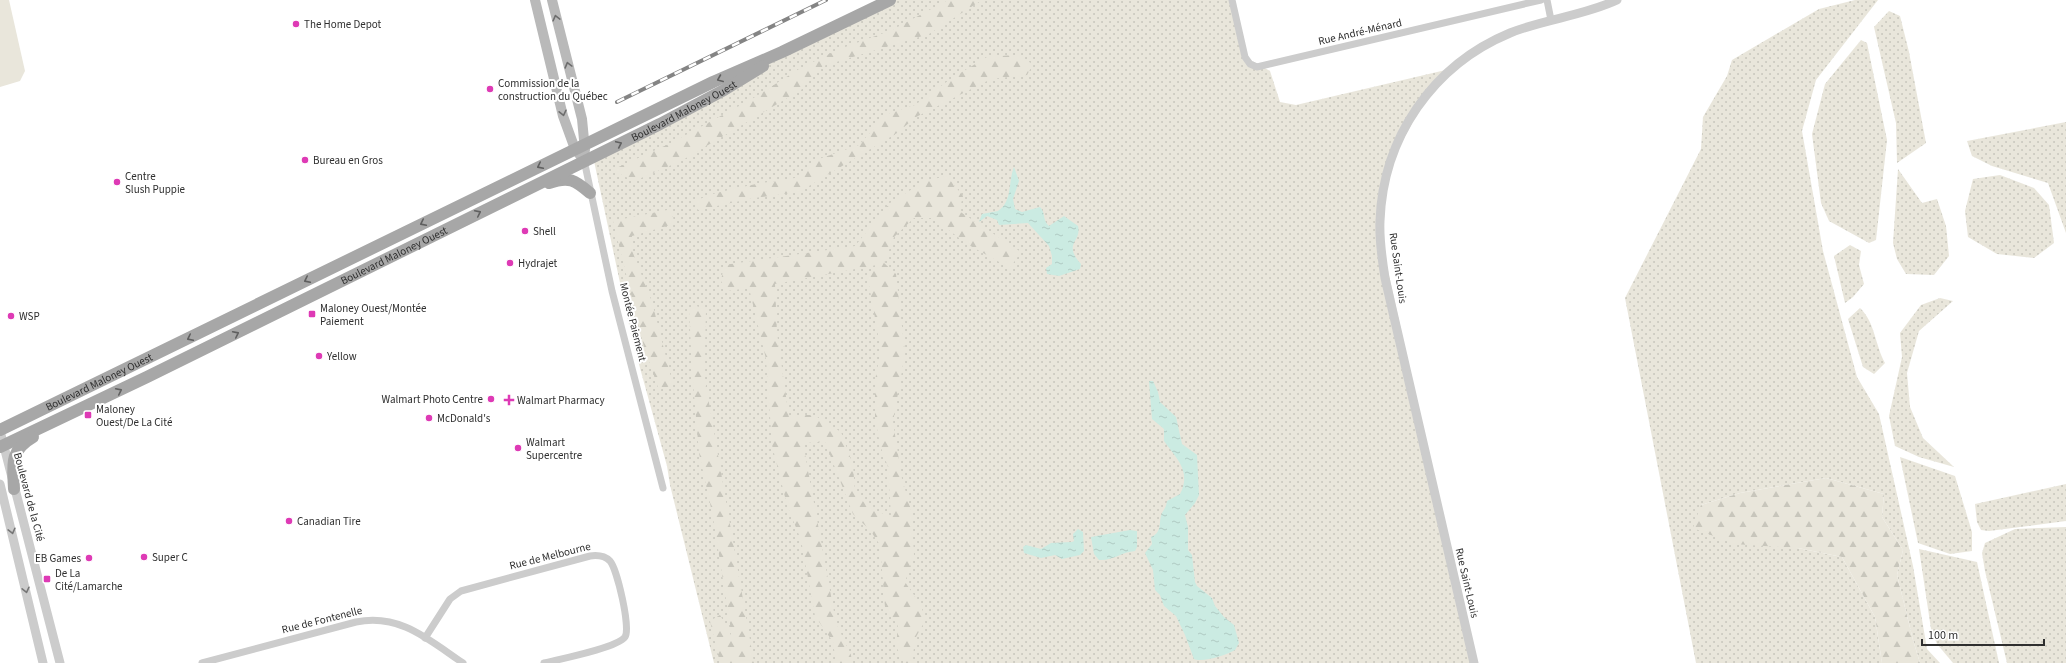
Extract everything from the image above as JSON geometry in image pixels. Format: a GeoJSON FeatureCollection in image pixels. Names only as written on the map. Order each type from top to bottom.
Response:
{"type":"FeatureCollection","features":[{"type":"Feature","properties":{"kind":"main road","name":"Montée Paiement"},"geometry":{"type":"LineString","coordinates":[[535,0],[563,116],[580,146],[584,160]]}},
{"type":"Feature","properties":{"kind":"main road","name":"Montée Paiement"},"geometry":{"type":"LineString","coordinates":[[552,0],[581,114],[580,146]]}},
{"type":"Feature","properties":{"kind":"main road","name":"Boulevard Maloney Ouest"},"geometry":{"type":"LineString","coordinates":[[0,430],[580,146],[713,82],[782,52],[890,0]]}},
{"type":"Feature","properties":{"kind":"main road","name":"Boulevard Maloney Ouest"},"geometry":{"type":"LineString","coordinates":[[2,446],[71,414],[695,106],[750,76],[782,52]]}},
{"type":"Feature","properties":{"kind":"main road"},"geometry":{"type":"LineString","coordinates":[[519,193],[565,179],[578,182],[590,193]]}},
{"type":"Feature","properties":{"kind":"main road"},"geometry":{"type":"LineString","coordinates":[[14,489],[13,462],[17,450],[27,441],[71,414]]}},
{"type":"Feature","properties":{"kind":"street","name":"Rue André-Ménard"},"geometry":{"type":"LineString","coordinates":[[1232,0],[1245,57],[1250,64],[1257,67],[1541,0]]}},
{"type":"Feature","properties":{"kind":"street"},"geometry":{"type":"LineString","coordinates":[[1547,0],[1551,20]]}},
{"type":"Feature","properties":{"kind":"street","name":"Rue Saint-Louis"},"geometry":{"type":"LineString","coordinates":[[1474,663],[1385,278],[1380,240],[1381,208],[1388,172],[1399,141],[1416,109],[1432,86],[1450,69],[1485,45],[1511,32],[1591,10],[1617,0]]}},
{"type":"Feature","properties":{"kind":"street","name":"Montée Paiement"},"geometry":{"type":"LineString","coordinates":[[584,160],[612,291],[663,488]]}},
{"type":"Feature","properties":{"kind":"street","name":"Boulevard de la Cité"},"geometry":{"type":"LineString","coordinates":[[0,430],[2,446],[59,660]]}},
{"type":"Feature","properties":{"kind":"street"},"geometry":{"type":"LineString","coordinates":[[0,484],[41,662],[59,660]]}},
{"type":"Feature","properties":{"kind":"street","name":"Rue de Melbourne"},"geometry":{"type":"LineString","coordinates":[[425,638],[450,600],[461,591],[590,556],[602,556],[607,558],[614,566],[627,621],[627,632],[625,636],[612,645],[544,663]]}},
{"type":"Feature","properties":{"kind":"street","name":"Rue de Fontenelle"},"geometry":{"type":"LineString","coordinates":[[202,663],[356,622],[373,619],[400,624],[425,638],[463,663]]}},
{"type":"Feature","properties":{"kind":"green space"},"geometry":{"type":"Polygon","coordinates":[[[0,0],[9,0],[25,71],[20,81],[0,87],[0,0]]]}},
{"type":"Feature","properties":{"kind":"green space"},"geometry":{"type":"Polygon","coordinates":[[[890,0],[1232,0],[1245,57],[1270,71],[1280,102],[1296,105],[1450,69],[1432,87],[1392,160],[1380,234],[1474,663],[714,663],[670,485],[667,466],[632,339],[594,161],[782,52],[890,0]]]}},
{"type":"Feature","properties":{"kind":"green space"},"geometry":{"type":"Polygon","coordinates":[[[948,0],[982,0],[929,34],[823,66],[801,90],[681,161],[634,181],[612,170],[671,143],[752,99],[799,69],[837,50],[892,30],[948,0]]]}},
{"type":"Feature","properties":{"kind":"green space"},"geometry":{"type":"Polygon","coordinates":[[[1855,0],[1878,0],[1816,80],[1802,131],[1823,251],[1857,377],[1879,414],[1913,566],[1927,649],[1940,663],[1920,663],[1897,575],[1903,550],[1882,517],[1884,494],[1826,478],[1740,493],[1701,505],[1798,548],[1842,557],[1875,617],[1882,663],[1696,663],[1625,298],[1701,149],[1703,117],[1727,76],[1732,60],[1819,9],[1855,0]]]}},
{"type":"Feature","properties":{"kind":"green space"},"geometry":{"type":"Polygon","coordinates":[[[1889,11],[1900,16],[1909,52],[1926,143],[1897,163],[1896,123],[1874,27],[1889,11]]]}},
{"type":"Feature","properties":{"kind":"green space"},"geometry":{"type":"Polygon","coordinates":[[[1861,40],[1867,43],[1887,140],[1876,240],[1869,243],[1829,221],[1821,203],[1812,134],[1825,84],[1861,40]]]}},
{"type":"Feature","properties":{"kind":"green space"},"geometry":{"type":"Polygon","coordinates":[[[1015,55],[1033,64],[1027,75],[991,79],[916,117],[897,133],[799,192],[754,198],[698,210],[694,201],[716,193],[756,184],[795,178],[816,160],[859,145],[887,114],[915,105],[952,78],[987,57],[1015,55]]]}},
{"type":"Feature","properties":{"kind":"green space"},"geometry":{"type":"Polygon","coordinates":[[[2066,122],[2066,233],[2048,183],[1992,166],[1972,156],[1967,141],[2066,122]]]}},
{"type":"Feature","properties":{"kind":"green space"},"geometry":{"type":"Polygon","coordinates":[[[1898,169],[1922,203],[1937,199],[1946,226],[1949,256],[1934,275],[1906,274],[1897,259],[1893,243],[1898,169]]]}},
{"type":"Feature","properties":{"kind":"green space"},"geometry":{"type":"Polygon","coordinates":[[[2000,175],[2034,188],[2049,205],[2054,243],[2034,258],[1997,254],[1968,237],[1965,211],[1973,179],[2000,175]]]}},
{"type":"Feature","properties":{"kind":"green space"},"geometry":{"type":"Polygon","coordinates":[[[947,176],[963,196],[959,211],[1021,252],[1010,268],[967,244],[933,218],[914,218],[894,237],[884,263],[896,274],[905,353],[893,422],[902,479],[911,510],[914,555],[905,582],[920,604],[926,619],[916,637],[912,659],[915,663],[904,663],[896,646],[898,626],[885,607],[880,545],[870,530],[853,514],[825,442],[803,443],[836,623],[851,655],[852,663],[836,663],[833,642],[815,616],[801,540],[787,505],[772,445],[766,359],[749,288],[727,291],[721,281],[724,265],[855,246],[890,203],[925,181],[947,176]],[[882,264],[775,284],[777,333],[789,418],[792,415],[814,415],[841,432],[853,465],[855,493],[872,510],[891,516],[888,467],[880,445],[875,417],[875,380],[881,351],[867,274],[882,264]]]}},
{"type":"Feature","properties":{"kind":"green space"},"geometry":{"type":"Polygon","coordinates":[[[672,209],[674,224],[632,236],[631,248],[652,302],[673,385],[659,390],[644,347],[613,221],[672,209]]]}},
{"type":"Feature","properties":{"kind":"green space"},"geometry":{"type":"Polygon","coordinates":[[[1850,245],[1861,251],[1859,265],[1864,284],[1853,297],[1845,303],[1834,256],[1850,245]]]}},
{"type":"Feature","properties":{"kind":"green space"},"geometry":{"type":"Polygon","coordinates":[[[1940,298],[1953,301],[1919,331],[1907,373],[1910,407],[1923,438],[1954,467],[1919,457],[1895,446],[1889,416],[1902,357],[1900,333],[1921,305],[1940,298]]]}},
{"type":"Feature","properties":{"kind":"green space"},"geometry":{"type":"Polygon","coordinates":[[[696,306],[706,309],[704,374],[754,663],[720,663],[710,621],[720,615],[732,637],[713,517],[699,453],[692,370],[689,308],[696,306]]]}},
{"type":"Feature","properties":{"kind":"green space"},"geometry":{"type":"Polygon","coordinates":[[[1860,308],[1869,320],[1885,363],[1874,374],[1863,367],[1848,319],[1860,308]]]}},
{"type":"Feature","properties":{"kind":"green space"},"geometry":{"type":"Polygon","coordinates":[[[1900,457],[1955,476],[1972,532],[1972,551],[1950,554],[1918,543],[1900,457]]]}},
{"type":"Feature","properties":{"kind":"green space"},"geometry":{"type":"Polygon","coordinates":[[[1826,478],[1884,494],[1882,517],[1903,550],[1897,575],[1920,663],[1882,663],[1875,617],[1842,557],[1798,548],[1734,544],[1693,528],[1701,505],[1740,493],[1826,478]]]}},
{"type":"Feature","properties":{"kind":"green space"},"geometry":{"type":"Polygon","coordinates":[[[2066,484],[2066,521],[1989,531],[1981,530],[1977,522],[1975,504],[2066,484]]]}},
{"type":"Feature","properties":{"kind":"green space"},"geometry":{"type":"Polygon","coordinates":[[[2066,527],[2066,663],[2007,663],[1985,571],[1982,553],[1985,543],[2015,529],[2066,527]]]}},
{"type":"Feature","properties":{"kind":"green space"},"geometry":{"type":"Polygon","coordinates":[[[1919,549],[1977,562],[1999,663],[1953,663],[1937,644],[1931,629],[1919,549]]]}},
{"type":"Feature","properties":{"kind":"water"},"geometry":{"type":"Polygon","coordinates":[[[1014,167],[1019,181],[1013,199],[1015,209],[1022,212],[1040,207],[1042,209],[1045,221],[1049,226],[1064,216],[1078,226],[1073,251],[1081,264],[1080,269],[1059,276],[1047,274],[1046,268],[1052,264],[1052,256],[1049,246],[1028,223],[999,225],[997,220],[987,216],[979,222],[982,214],[998,211],[1003,207],[1008,196],[1014,167]]]}},
{"type":"Feature","properties":{"kind":"water"},"geometry":{"type":"Polygon","coordinates":[[[1149,381],[1153,381],[1158,392],[1160,402],[1176,417],[1182,444],[1197,455],[1199,495],[1195,503],[1185,515],[1188,527],[1188,550],[1192,555],[1195,582],[1197,586],[1212,598],[1215,606],[1224,617],[1234,625],[1239,643],[1235,650],[1214,658],[1203,660],[1194,659],[1176,616],[1164,606],[1160,595],[1155,590],[1153,570],[1145,553],[1152,544],[1151,537],[1159,530],[1161,516],[1167,501],[1180,494],[1184,478],[1178,459],[1164,441],[1164,429],[1152,419],[1149,381]]]}},
{"type":"Feature","properties":{"kind":"water"},"geometry":{"type":"Polygon","coordinates":[[[1078,529],[1083,532],[1084,551],[1080,555],[1062,559],[1055,555],[1041,558],[1024,553],[1023,547],[1026,545],[1041,549],[1051,543],[1072,542],[1074,541],[1073,534],[1078,529]]]}},
{"type":"Feature","properties":{"kind":"water"},"geometry":{"type":"Polygon","coordinates":[[[1130,530],[1137,531],[1137,547],[1135,551],[1104,560],[1099,560],[1094,554],[1091,537],[1130,530]]]}},
{"type":"Feature","properties":{"kind":"railway"},"geometry":{"type":"LineString","coordinates":[[617,102],[826,0]]}},
{"type":"Feature","properties":{"kind":"place","name":"The Home Depot"},"geometry":{"type":"Point","coordinates":[296,24]}},
{"type":"Feature","properties":{"kind":"place","name":"Commission de la construction du Québec"},"geometry":{"type":"Point","coordinates":[490,89]}},
{"type":"Feature","properties":{"kind":"place","name":"Bureau en Gros"},"geometry":{"type":"Point","coordinates":[305,160]}},
{"type":"Feature","properties":{"kind":"place","name":"Centre Slush Puppie"},"geometry":{"type":"Point","coordinates":[117,182]}},
{"type":"Feature","properties":{"kind":"place","name":"Shell"},"geometry":{"type":"Point","coordinates":[525,231]}},
{"type":"Feature","properties":{"kind":"place","name":"Hydrajet"},"geometry":{"type":"Point","coordinates":[510,263]}},
{"type":"Feature","properties":{"kind":"place","name":"Maloney Ouest/Montée Paiement"},"geometry":{"type":"Point","coordinates":[312,314]}},
{"type":"Feature","properties":{"kind":"place","name":"WSP"},"geometry":{"type":"Point","coordinates":[11,316]}},
{"type":"Feature","properties":{"kind":"place","name":"Yellow"},"geometry":{"type":"Point","coordinates":[319,356]}},
{"type":"Feature","properties":{"kind":"place","name":"Walmart Photo Centre"},"geometry":{"type":"Point","coordinates":[491,399]}},
{"type":"Feature","properties":{"kind":"place","name":"Walmart Pharmacy"},"geometry":{"type":"Point","coordinates":[509,400]}},
{"type":"Feature","properties":{"kind":"place","name":"Maloney Ouest/De La Cité"},"geometry":{"type":"Point","coordinates":[88,415]}},
{"type":"Feature","properties":{"kind":"place","name":"McDonald's"},"geometry":{"type":"Point","coordinates":[429,418]}},
{"type":"Feature","properties":{"kind":"place","name":"Walmart Supercentre"},"geometry":{"type":"Point","coordinates":[518,448]}},
{"type":"Feature","properties":{"kind":"place","name":"Canadian Tire"},"geometry":{"type":"Point","coordinates":[289,521]}},
{"type":"Feature","properties":{"kind":"place","name":"Super C"},"geometry":{"type":"Point","coordinates":[144,557]}},
{"type":"Feature","properties":{"kind":"place","name":"EB Games"},"geometry":{"type":"Point","coordinates":[89,558]}},
{"type":"Feature","properties":{"kind":"place","name":"De La Cité/Lamarche"},"geometry":{"type":"Point","coordinates":[47,579]}}]}
